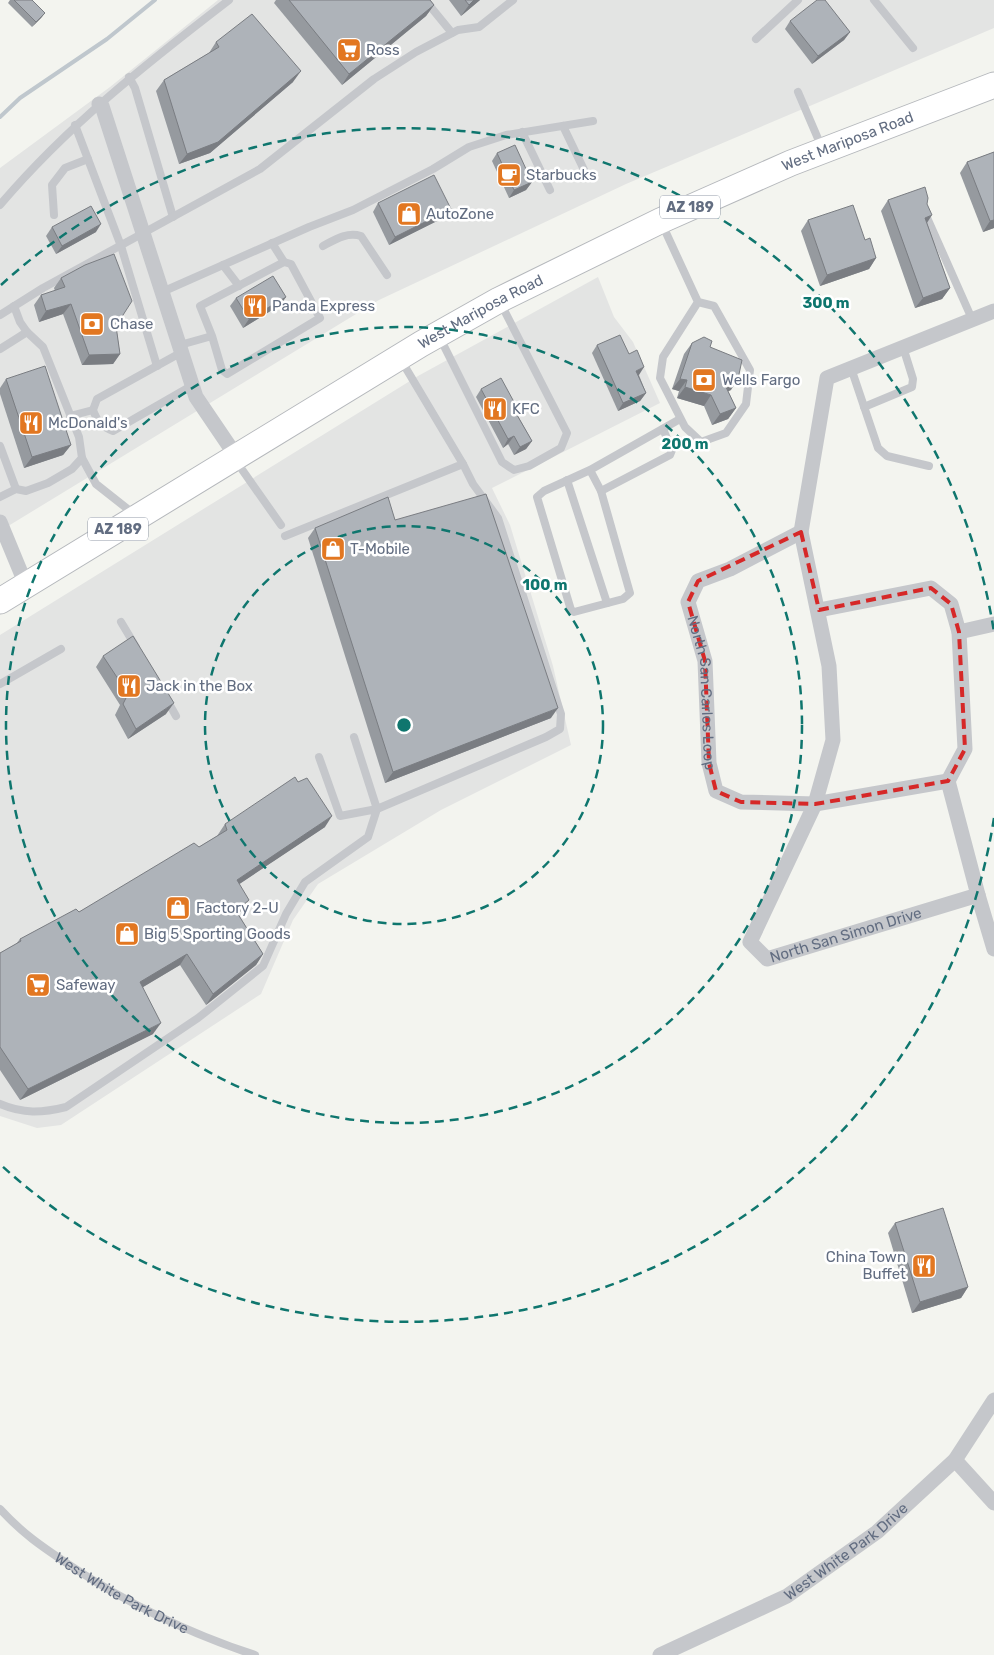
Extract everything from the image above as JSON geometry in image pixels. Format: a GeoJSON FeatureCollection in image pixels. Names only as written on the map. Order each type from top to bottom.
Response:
{"type":"FeatureCollection","features":[{"type":"Feature","properties":{"kind":"main road","name":"West Mariposa Road"},"geometry":{"type":"LineString","coordinates":[[0,602],[235,457],[499,300],[660,221],[824,151],[994,85]]}},
{"type":"Feature","properties":{"kind":"street"},"geometry":{"type":"LineString","coordinates":[[99,104],[102,106],[122,161],[196,397],[235,457]]}},
{"type":"Feature","properties":{"kind":"street"},"geometry":{"type":"LineString","coordinates":[[852,368],[994,311]]}},
{"type":"Feature","properties":{"kind":"street","name":"North San Simon Drive"},"geometry":{"type":"LineString","coordinates":[[852,368],[827,378],[801,532],[829,666],[833,740],[815,804],[750,942],[767,959],[978,895]]}},
{"type":"Feature","properties":{"kind":"street"},"geometry":{"type":"LineString","coordinates":[[0,522],[26,585]]}},
{"type":"Feature","properties":{"kind":"street","name":"North San Carlos Loop"},"geometry":{"type":"LineString","coordinates":[[801,532],[730,569],[698,581],[688,602],[705,661],[710,763],[716,791],[741,802],[815,804]]}},
{"type":"Feature","properties":{"kind":"street"},"geometry":{"type":"LineString","coordinates":[[818,610],[931,588],[951,604],[959,632],[965,749],[948,781],[994,949]]}},
{"type":"Feature","properties":{"kind":"street"},"geometry":{"type":"LineString","coordinates":[[959,632],[994,624]]}},
{"type":"Feature","properties":{"kind":"street"},"geometry":{"type":"LineString","coordinates":[[815,804],[948,781]]}},
{"type":"Feature","properties":{"kind":"street","name":"West White Park Drive"},"geometry":{"type":"LineString","coordinates":[[660,1655],[787,1596],[877,1532],[955,1460],[994,1400]]}},
{"type":"Feature","properties":{"kind":"street"},"geometry":{"type":"LineString","coordinates":[[955,1460],[994,1503]]}},
{"type":"Feature","properties":{"kind":"lane"},"geometry":{"type":"LineString","coordinates":[[0,205],[34,165],[75,125],[129,78],[228,0]]}},
{"type":"Feature","properties":{"kind":"lane"},"geometry":{"type":"LineString","coordinates":[[425,0],[452,33]]}},
{"type":"Feature","properties":{"kind":"lane"},"geometry":{"type":"LineString","coordinates":[[0,315],[43,288],[260,169],[374,79],[416,52],[452,33],[479,27],[513,0]]}},
{"type":"Feature","properties":{"kind":"lane"},"geometry":{"type":"LineString","coordinates":[[756,39],[798,0]]}},
{"type":"Feature","properties":{"kind":"lane"},"geometry":{"type":"LineString","coordinates":[[874,0],[913,48]]}},
{"type":"Feature","properties":{"kind":"lane"},"geometry":{"type":"LineString","coordinates":[[129,78],[135,88],[173,217]]}},
{"type":"Feature","properties":{"kind":"lane"},"geometry":{"type":"LineString","coordinates":[[798,92],[824,151]]}},
{"type":"Feature","properties":{"kind":"lane"},"geometry":{"type":"LineString","coordinates":[[162,292],[272,243],[353,210],[433,169],[470,147],[506,134],[593,122]]}},
{"type":"Feature","properties":{"kind":"lane"},"geometry":{"type":"LineString","coordinates":[[75,125],[121,246],[157,366]]}},
{"type":"Feature","properties":{"kind":"lane"},"geometry":{"type":"LineString","coordinates":[[563,126],[586,174]]}},
{"type":"Feature","properties":{"kind":"lane"},"geometry":{"type":"LineString","coordinates":[[522,132],[550,190]]}},
{"type":"Feature","properties":{"kind":"lane"},"geometry":{"type":"LineString","coordinates":[[54,215],[52,185],[65,168],[88,159]]}},
{"type":"Feature","properties":{"kind":"lane"},"geometry":{"type":"LineString","coordinates":[[926,213],[972,319]]}},
{"type":"Feature","properties":{"kind":"lane"},"geometry":{"type":"LineString","coordinates":[[660,221],[698,302]]}},
{"type":"Feature","properties":{"kind":"lane"},"geometry":{"type":"LineString","coordinates":[[323,246],[344,236],[353,234],[361,236],[387,275]]}},
{"type":"Feature","properties":{"kind":"lane"},"geometry":{"type":"LineString","coordinates":[[272,243],[284,262],[291,264],[320,318],[227,374],[222,370],[212,336],[200,306],[284,262]]}},
{"type":"Feature","properties":{"kind":"lane"},"geometry":{"type":"LineString","coordinates":[[223,265],[239,286]]}},
{"type":"Feature","properties":{"kind":"lane"},"geometry":{"type":"LineString","coordinates":[[438,335],[502,462],[514,470],[529,466],[561,448],[566,433],[499,300]]}},
{"type":"Feature","properties":{"kind":"lane"},"geometry":{"type":"LineString","coordinates":[[698,302],[714,306],[750,370],[746,404],[726,433],[701,442],[685,427],[660,378],[663,357],[698,302]]}},
{"type":"Feature","properties":{"kind":"lane"},"geometry":{"type":"LineString","coordinates":[[14,306],[20,322],[27,332],[43,347],[79,438],[82,458],[96,484],[138,517]]}},
{"type":"Feature","properties":{"kind":"lane"},"geometry":{"type":"LineString","coordinates":[[0,349],[27,332]]}},
{"type":"Feature","properties":{"kind":"lane"},"geometry":{"type":"LineString","coordinates":[[192,385],[113,431],[105,428],[96,419],[93,410],[97,399],[157,366],[181,348],[212,336]]}},
{"type":"Feature","properties":{"kind":"lane"},"geometry":{"type":"LineString","coordinates":[[864,407],[912,387],[913,379],[903,347]]}},
{"type":"Feature","properties":{"kind":"lane"},"geometry":{"type":"LineString","coordinates":[[319,757],[340,816],[377,809],[546,737],[560,729],[561,714],[498,518],[473,484],[400,358]]}},
{"type":"Feature","properties":{"kind":"lane"},"geometry":{"type":"LineString","coordinates":[[852,368],[878,448],[887,456],[929,466]]}},
{"type":"Feature","properties":{"kind":"lane"},"geometry":{"type":"LineString","coordinates":[[70,416],[93,410]]}},
{"type":"Feature","properties":{"kind":"lane"},"geometry":{"type":"LineString","coordinates":[[590,470],[601,491],[630,593],[623,599],[574,612],[571,610],[537,497],[544,491],[590,470],[680,419]]}},
{"type":"Feature","properties":{"kind":"lane"},"geometry":{"type":"LineString","coordinates":[[601,491],[670,455],[672,450],[663,429]]}},
{"type":"Feature","properties":{"kind":"lane"},"geometry":{"type":"LineString","coordinates":[[0,446],[16,489]]}},
{"type":"Feature","properties":{"kind":"lane"},"geometry":{"type":"LineString","coordinates":[[235,457],[281,525]]}},
{"type":"Feature","properties":{"kind":"lane"},"geometry":{"type":"LineString","coordinates":[[0,497],[16,489],[26,491],[48,483],[72,469],[82,458]]}},
{"type":"Feature","properties":{"kind":"lane"},"geometry":{"type":"LineString","coordinates":[[285,536],[463,464]]}},
{"type":"Feature","properties":{"kind":"lane"},"geometry":{"type":"LineString","coordinates":[[567,480],[606,604]]}},
{"type":"Feature","properties":{"kind":"lane"},"geometry":{"type":"LineString","coordinates":[[121,622],[142,657]]}},
{"type":"Feature","properties":{"kind":"lane"},"geometry":{"type":"LineString","coordinates":[[0,684],[61,649]]}},
{"type":"Feature","properties":{"kind":"lane"},"geometry":{"type":"LineString","coordinates":[[163,693],[176,716]]}},
{"type":"Feature","properties":{"kind":"lane"},"geometry":{"type":"LineString","coordinates":[[0,1104],[26,1112],[47,1112],[66,1106],[212,1006],[263,966],[286,914],[305,882],[368,838],[377,809],[354,737]]}},
{"type":"Feature","properties":{"kind":"lane","name":"West White Park Drive"},"geometry":{"type":"LineString","coordinates":[[0,1509],[22,1533],[107,1590],[187,1631],[255,1655]]}},
{"type":"Feature","properties":{"kind":"highlighted area"},"geometry":{"type":"Polygon","coordinates":[[[801,532],[819,610],[931,588],[951,604],[959,632],[965,749],[948,781],[815,804],[741,802],[716,791],[709,763],[705,661],[688,602],[698,581],[801,532]]]}},
{"type":"Feature","properties":{"kind":"shaded area"},"geometry":{"type":"Polygon","coordinates":[[[218,0],[994,0],[994,28],[626,184],[379,300],[0,531],[0,168],[110,87],[218,0]]]}},
{"type":"Feature","properties":{"kind":"shaded area"},"geometry":{"type":"Polygon","coordinates":[[[598,277],[614,317],[633,342],[660,403],[492,488],[510,525],[553,666],[571,745],[441,810],[318,884],[293,920],[261,994],[61,1125],[37,1128],[0,1116],[0,635],[418,376],[598,277]]]}},
{"type":"Feature","properties":{"kind":"building"},"geometry":{"type":"Polygon","coordinates":[[[14,0],[32,0],[45,13],[36,22],[14,0]]]}},
{"type":"Feature","properties":{"kind":"building","name":"Ross"},"geometry":{"type":"Polygon","coordinates":[[[289,0],[430,0],[434,5],[349,74],[289,0]]]}},
{"type":"Feature","properties":{"kind":"building"},"geometry":{"type":"Polygon","coordinates":[[[465,0],[474,0],[469,5],[465,0]]]}},
{"type":"Feature","properties":{"kind":"building"},"geometry":{"type":"Polygon","coordinates":[[[817,0],[825,0],[850,32],[818,56],[790,21],[817,0]]]}},
{"type":"Feature","properties":{"kind":"building"},"geometry":{"type":"Polygon","coordinates":[[[252,14],[301,71],[218,142],[187,154],[164,80],[219,47],[216,42],[252,14]]]}},
{"type":"Feature","properties":{"kind":"building"},"geometry":{"type":"Polygon","coordinates":[[[515,145],[532,182],[514,190],[497,153],[515,145]]]}},
{"type":"Feature","properties":{"kind":"building"},"geometry":{"type":"Polygon","coordinates":[[[994,152],[994,220],[990,221],[967,162],[994,152]]]}},
{"type":"Feature","properties":{"kind":"building","name":"AutoZone"},"geometry":{"type":"Polygon","coordinates":[[[434,175],[451,209],[395,237],[378,203],[434,175]]]}},
{"type":"Feature","properties":{"kind":"building"},"geometry":{"type":"Polygon","coordinates":[[[925,187],[928,198],[927,204],[932,215],[925,218],[950,288],[923,298],[888,200],[925,187]]]}},
{"type":"Feature","properties":{"kind":"building"},"geometry":{"type":"Polygon","coordinates":[[[853,205],[865,240],[870,238],[876,258],[827,275],[808,220],[853,205]]]}},
{"type":"Feature","properties":{"kind":"building"},"geometry":{"type":"Polygon","coordinates":[[[91,206],[101,224],[62,246],[52,227],[91,206]]]}},
{"type":"Feature","properties":{"kind":"building","name":"Chase"},"geometry":{"type":"Polygon","coordinates":[[[114,254],[132,301],[116,326],[120,354],[89,355],[71,304],[46,311],[41,295],[65,287],[61,278],[85,265],[114,254]]]}},
{"type":"Feature","properties":{"kind":"building","name":"Panda Express"},"geometry":{"type":"Polygon","coordinates":[[[273,276],[286,297],[249,319],[236,298],[273,276]]]}},
{"type":"Feature","properties":{"kind":"building"},"geometry":{"type":"Polygon","coordinates":[[[620,335],[629,354],[637,350],[644,367],[636,371],[646,393],[623,403],[597,345],[620,335]]]}},
{"type":"Feature","properties":{"kind":"building","name":"Wells Fargo"},"geometry":{"type":"Polygon","coordinates":[[[704,337],[712,341],[710,347],[742,360],[738,379],[725,385],[736,408],[720,414],[711,395],[685,387],[687,380],[680,379],[692,343],[704,337]]]}},
{"type":"Feature","properties":{"kind":"building"},"geometry":{"type":"Polygon","coordinates":[[[45,366],[71,445],[32,457],[6,379],[45,366]]]}},
{"type":"Feature","properties":{"kind":"building"},"geometry":{"type":"Polygon","coordinates":[[[501,378],[520,413],[517,415],[532,441],[520,447],[514,436],[508,439],[481,389],[501,378]]]}},
{"type":"Feature","properties":{"kind":"building"},"geometry":{"type":"Polygon","coordinates":[[[486,494],[558,708],[393,772],[315,528],[388,497],[395,520],[486,494]]]}},
{"type":"Feature","properties":{"kind":"building","name":"Jack in the Box"},"geometry":{"type":"Polygon","coordinates":[[[133,636],[174,703],[136,729],[123,704],[128,694],[103,656],[133,636]]]}},
{"type":"Feature","properties":{"kind":"building"},"geometry":{"type":"Polygon","coordinates":[[[295,777],[298,782],[307,778],[332,816],[237,880],[249,900],[236,911],[263,954],[213,994],[187,954],[140,982],[161,1023],[28,1089],[0,1047],[0,953],[21,941],[20,939],[76,909],[79,912],[194,843],[199,847],[227,830],[225,824],[295,777]]]}},
{"type":"Feature","properties":{"kind":"building","name":"China Town Buffet"},"geometry":{"type":"Polygon","coordinates":[[[943,1208],[968,1287],[920,1302],[895,1223],[943,1208]]]}},
{"type":"Feature","properties":{"kind":"waterway"},"geometry":{"type":"LineString","coordinates":[[0,117],[20,98],[107,39],[155,0]]}},
{"type":"Feature","properties":{"kind":"place","name":"Ross"},"geometry":{"type":"Point","coordinates":[349,50]}},
{"type":"Feature","properties":{"kind":"place","name":"Starbucks"},"geometry":{"type":"Point","coordinates":[509,175]}},
{"type":"Feature","properties":{"kind":"place","name":"AutoZone"},"geometry":{"type":"Point","coordinates":[409,214]}},
{"type":"Feature","properties":{"kind":"place","name":"Panda Express"},"geometry":{"type":"Point","coordinates":[255,306]}},
{"type":"Feature","properties":{"kind":"place","name":"Chase"},"geometry":{"type":"Point","coordinates":[92,324]}},
{"type":"Feature","properties":{"kind":"place","name":"Wells Fargo"},"geometry":{"type":"Point","coordinates":[704,380]}},
{"type":"Feature","properties":{"kind":"place","name":"KFC"},"geometry":{"type":"Point","coordinates":[495,409]}},
{"type":"Feature","properties":{"kind":"place","name":"McDonald's"},"geometry":{"type":"Point","coordinates":[31,423]}},
{"type":"Feature","properties":{"kind":"place","name":"T-Mobile"},"geometry":{"type":"Point","coordinates":[333,549]}},
{"type":"Feature","properties":{"kind":"place","name":"Jack in the Box"},"geometry":{"type":"Point","coordinates":[129,686]}},
{"type":"Feature","properties":{"kind":"place","name":"Factory 2-U"},"geometry":{"type":"Point","coordinates":[178,908]}},
{"type":"Feature","properties":{"kind":"place","name":"Big 5 Sporting Goods"},"geometry":{"type":"Point","coordinates":[127,934]}},
{"type":"Feature","properties":{"kind":"place","name":"Safeway"},"geometry":{"type":"Point","coordinates":[38,985]}},
{"type":"Feature","properties":{"kind":"place","name":"China Town Buffet"},"geometry":{"type":"Point","coordinates":[924,1266]}}]}
